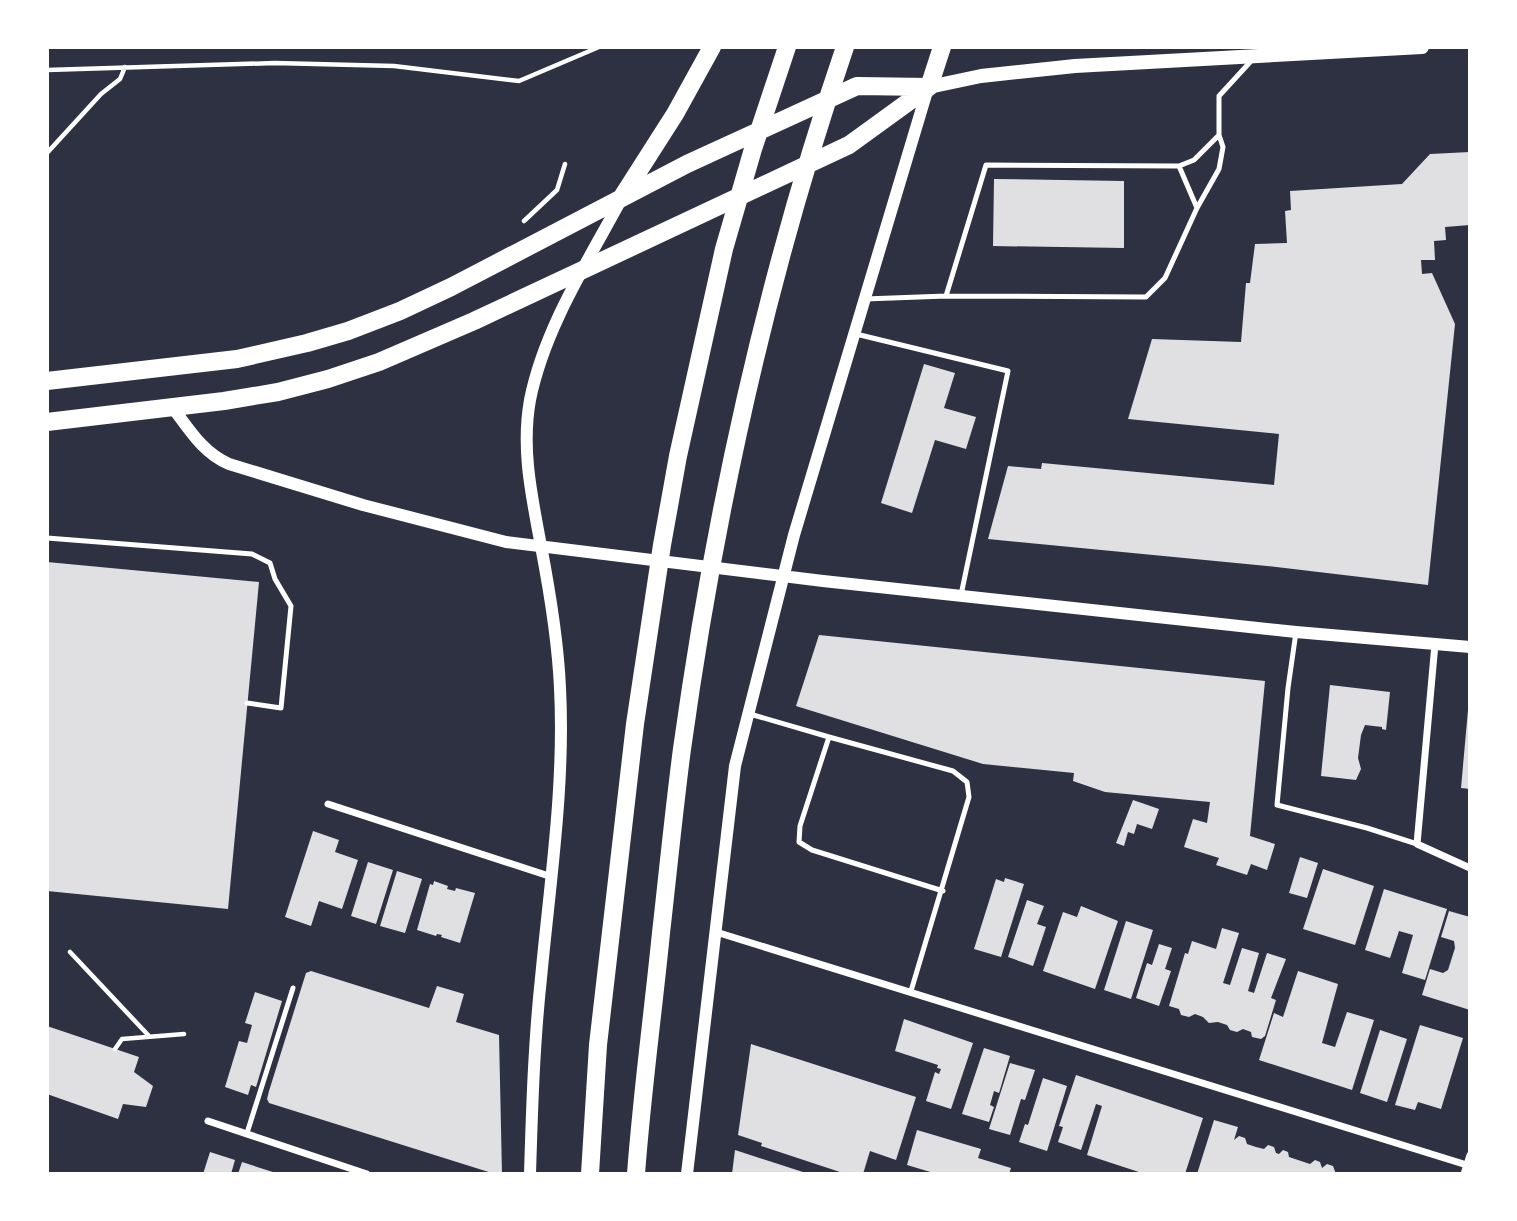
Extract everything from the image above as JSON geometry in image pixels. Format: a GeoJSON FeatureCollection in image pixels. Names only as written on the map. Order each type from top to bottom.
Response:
{"type":"FeatureCollection","features":[{"type":"Feature","properties":{"kind":"main road"},"geometry":{"type":"LineString","coordinates":[[622,197],[675,114],[712,47]]}},
{"type":"Feature","properties":{"kind":"main road"},"geometry":{"type":"LineString","coordinates":[[590,1174],[598,1045],[635,724],[662,545],[681,443],[724,249],[787,47]]}},
{"type":"Feature","properties":{"kind":"main road"},"geometry":{"type":"LineString","coordinates":[[636,1174],[682,751],[711,571],[741,419],[772,288],[809,156],[845,47]]}},
{"type":"Feature","properties":{"kind":"main road"},"geometry":{"type":"LineString","coordinates":[[47,422],[173,408],[278,392],[379,362],[454,331],[849,145],[929,87],[942,47]]}},
{"type":"Feature","properties":{"kind":"main road"},"geometry":{"type":"LineString","coordinates":[[47,381],[237,359],[348,331],[451,287],[622,197],[857,86],[929,87],[1028,70],[1422,47]]}},
{"type":"Feature","properties":{"kind":"street"},"geometry":{"type":"LineString","coordinates":[[687,1174],[735,766],[794,535],[929,87]]}},
{"type":"Feature","properties":{"kind":"street"},"geometry":{"type":"LineString","coordinates":[[530,1174],[533,1067],[552,877],[559,768],[560,689],[549,589],[527,468],[527,427],[530,401],[544,353],[622,197]]}},
{"type":"Feature","properties":{"kind":"street"},"geometry":{"type":"LineString","coordinates":[[173,408],[202,446],[220,461],[290,484],[506,542],[784,577],[1296,632],[1470,647]]}},
{"type":"Feature","properties":{"kind":"street"},"geometry":{"type":"LineString","coordinates":[[1435,643],[1417,844],[1470,868]]}},
{"type":"Feature","properties":{"kind":"street"},"geometry":{"type":"LineString","coordinates":[[328,804],[552,877]]}},
{"type":"Feature","properties":{"kind":"street"},"geometry":{"type":"LineString","coordinates":[[716,932],[1468,1166]]}},
{"type":"Feature","properties":{"kind":"street"},"geometry":{"type":"LineString","coordinates":[[208,1121],[367,1174]]}},
{"type":"Feature","properties":{"kind":"street"},"geometry":{"type":"LineString","coordinates":[[1464,1174],[1470,1155]]}},
{"type":"Feature","properties":{"kind":"lane"},"geometry":{"type":"LineString","coordinates":[[865,299],[946,296],[1146,297],[1165,278],[1197,208],[1219,169],[1223,147],[1219,135],[1220,96],[1257,55]]}},
{"type":"Feature","properties":{"kind":"lane"},"geometry":{"type":"LineString","coordinates":[[946,296],[986,165],[1179,166],[1194,160],[1219,135]]}},
{"type":"Feature","properties":{"kind":"lane"},"geometry":{"type":"LineString","coordinates":[[1179,166],[1197,208]]}},
{"type":"Feature","properties":{"kind":"lane"},"geometry":{"type":"LineString","coordinates":[[854,334],[1008,371],[961,595]]}},
{"type":"Feature","properties":{"kind":"lane"},"geometry":{"type":"LineString","coordinates":[[47,538],[251,554],[270,563],[275,579],[291,606],[281,708],[247,703]]}},
{"type":"Feature","properties":{"kind":"lane"},"geometry":{"type":"LineString","coordinates":[[1296,632],[1277,805],[1417,844]]}},
{"type":"Feature","properties":{"kind":"lane"},"geometry":{"type":"LineString","coordinates":[[747,713],[953,771],[967,782],[969,797],[911,991]]}},
{"type":"Feature","properties":{"kind":"lane"},"geometry":{"type":"LineString","coordinates":[[829,737],[800,827],[799,842],[812,850],[943,891]]}},
{"type":"Feature","properties":{"kind":"lane"},"geometry":{"type":"LineString","coordinates":[[247,1133],[293,988]]}},
{"type":"Feature","properties":{"kind":"path"},"geometry":{"type":"LineString","coordinates":[[47,70],[275,63],[394,66],[519,81],[599,47]]}},
{"type":"Feature","properties":{"kind":"path"},"geometry":{"type":"LineString","coordinates":[[47,153],[101,94],[120,79],[125,67]]}},
{"type":"Feature","properties":{"kind":"path"},"geometry":{"type":"LineString","coordinates":[[70,952],[149,1036]]}},
{"type":"Feature","properties":{"kind":"path"},"geometry":{"type":"LineString","coordinates":[[115,1049],[122,1039],[184,1034]]}},
{"type":"Feature","properties":{"kind":"building"},"geometry":{"type":"Polygon","coordinates":[[[1470,152],[1470,225],[1445,227],[1446,240],[1434,241],[1435,260],[1421,260],[1422,274],[1432,273],[1455,324],[1428,585],[1267,566],[988,539],[1008,466],[1041,469],[1042,463],[1274,485],[1279,434],[1128,419],[1152,339],[1241,342],[1246,283],[1250,283],[1255,244],[1287,243],[1285,211],[1291,210],[1290,191],[1402,184],[1430,154],[1470,152]]]}},
{"type":"Feature","properties":{"kind":"building"},"geometry":{"type":"Polygon","coordinates":[[[994,179],[1124,181],[1124,248],[993,246],[994,179]]]}},
{"type":"Feature","properties":{"kind":"building"},"geometry":{"type":"Polygon","coordinates":[[[924,364],[955,373],[944,408],[976,417],[966,449],[935,440],[912,513],[881,503],[924,364]]]}},
{"type":"Feature","properties":{"kind":"building"},"geometry":{"type":"Polygon","coordinates":[[[47,562],[259,582],[228,909],[47,891],[47,562]]]}},
{"type":"Feature","properties":{"kind":"building"},"geometry":{"type":"Polygon","coordinates":[[[819,635],[1265,681],[1250,836],[1275,844],[1267,870],[1251,864],[1247,875],[1216,865],[1219,858],[1184,847],[1193,819],[1207,823],[1210,802],[1105,792],[1073,781],[1074,773],[983,764],[796,706],[819,635]]]}},
{"type":"Feature","properties":{"kind":"building"},"geometry":{"type":"Polygon","coordinates":[[[1330,685],[1390,692],[1386,730],[1365,725],[1361,735],[1358,758],[1361,769],[1356,780],[1321,776],[1330,685]]]}},
{"type":"Feature","properties":{"kind":"building"},"geometry":{"type":"Polygon","coordinates":[[[1470,710],[1470,789],[1461,788],[1470,710]]]}},
{"type":"Feature","properties":{"kind":"building"},"geometry":{"type":"Polygon","coordinates":[[[1133,800],[1159,809],[1152,829],[1137,824],[1134,834],[1128,832],[1124,846],[1116,843],[1133,800]]]}},
{"type":"Feature","properties":{"kind":"building"},"geometry":{"type":"Polygon","coordinates":[[[313,831],[339,840],[335,852],[358,860],[342,909],[319,901],[311,926],[285,917],[313,831]]]}},
{"type":"Feature","properties":{"kind":"building"},"geometry":{"type":"Polygon","coordinates":[[[1300,857],[1318,863],[1307,898],[1289,893],[1300,857]]]}},
{"type":"Feature","properties":{"kind":"building"},"geometry":{"type":"Polygon","coordinates":[[[368,862],[393,870],[376,924],[351,916],[368,862]]]}},
{"type":"Feature","properties":{"kind":"building"},"geometry":{"type":"Polygon","coordinates":[[[1323,869],[1374,886],[1355,945],[1303,929],[1323,869]]]}},
{"type":"Feature","properties":{"kind":"building"},"geometry":{"type":"Polygon","coordinates":[[[397,871],[422,879],[405,933],[380,926],[397,871]]]}},
{"type":"Feature","properties":{"kind":"building"},"geometry":{"type":"Polygon","coordinates":[[[1005,878],[1024,884],[1001,957],[974,949],[996,879],[1004,882],[1005,878]]]}},
{"type":"Feature","properties":{"kind":"building"},"geometry":{"type":"Polygon","coordinates":[[[434,881],[448,886],[447,889],[455,891],[456,888],[475,893],[460,943],[441,937],[442,935],[436,936],[417,930],[430,884],[433,885],[434,881]]]}},
{"type":"Feature","properties":{"kind":"building"},"geometry":{"type":"Polygon","coordinates":[[[1384,889],[1447,909],[1425,980],[1402,973],[1413,935],[1399,931],[1390,958],[1365,950],[1384,889]]]}},
{"type":"Feature","properties":{"kind":"building"},"geometry":{"type":"Polygon","coordinates":[[[1027,900],[1044,906],[1037,924],[1046,927],[1033,966],[1008,957],[1027,900]]]}},
{"type":"Feature","properties":{"kind":"building"},"geometry":{"type":"Polygon","coordinates":[[[1081,906],[1118,921],[1095,989],[1043,971],[1063,912],[1077,917],[1081,906]]]}},
{"type":"Feature","properties":{"kind":"building"},"geometry":{"type":"Polygon","coordinates":[[[1449,911],[1470,917],[1470,1010],[1422,995],[1430,969],[1443,973],[1448,970],[1455,948],[1454,941],[1441,937],[1449,911]]]}},
{"type":"Feature","properties":{"kind":"building"},"geometry":{"type":"Polygon","coordinates":[[[1126,921],[1153,930],[1131,999],[1104,990],[1126,921]]]}},
{"type":"Feature","properties":{"kind":"building"},"geometry":{"type":"Polygon","coordinates":[[[1222,928],[1239,933],[1223,983],[1230,985],[1242,948],[1259,953],[1248,991],[1254,993],[1267,953],[1286,959],[1271,998],[1276,1000],[1265,1036],[1261,1039],[1252,1037],[1251,1032],[1243,1029],[1237,1032],[1218,1022],[1209,1023],[1195,1014],[1189,1017],[1181,1015],[1179,1009],[1169,1006],[1185,953],[1188,954],[1192,941],[1216,949],[1222,928]]]}},
{"type":"Feature","properties":{"kind":"building"},"geometry":{"type":"Polygon","coordinates":[[[1159,944],[1172,948],[1165,969],[1171,971],[1159,1006],[1136,998],[1147,963],[1152,965],[1159,944]]]}},
{"type":"Feature","properties":{"kind":"building"},"geometry":{"type":"Polygon","coordinates":[[[311,971],[429,1008],[437,986],[464,994],[456,1022],[499,1035],[502,1174],[269,1103],[269,1091],[306,973],[311,971]]]}},
{"type":"Feature","properties":{"kind":"building"},"geometry":{"type":"Polygon","coordinates":[[[1298,971],[1338,984],[1322,1043],[1335,1047],[1347,1012],[1374,1020],[1352,1090],[1259,1060],[1274,1013],[1283,1017],[1298,971]]]}},
{"type":"Feature","properties":{"kind":"building"},"geometry":{"type":"Polygon","coordinates":[[[255,992],[282,1001],[256,1087],[251,1085],[248,1095],[225,1087],[239,1041],[247,1043],[252,1025],[245,1023],[255,992]]]}},
{"type":"Feature","properties":{"kind":"building"},"geometry":{"type":"Polygon","coordinates":[[[904,1019],[973,1043],[951,1109],[926,1101],[935,1072],[939,1074],[941,1069],[937,1068],[938,1065],[895,1051],[904,1019]]]}},
{"type":"Feature","properties":{"kind":"building"},"geometry":{"type":"Polygon","coordinates":[[[1420,1025],[1463,1038],[1441,1109],[1418,1102],[1415,1110],[1395,1105],[1420,1025]]]}},
{"type":"Feature","properties":{"kind":"building"},"geometry":{"type":"Polygon","coordinates":[[[47,1026],[139,1057],[134,1072],[153,1086],[146,1107],[123,1104],[118,1119],[47,1094],[47,1026]]]}},
{"type":"Feature","properties":{"kind":"building"},"geometry":{"type":"Polygon","coordinates":[[[1380,1030],[1407,1039],[1387,1102],[1360,1093],[1380,1030]]]}},
{"type":"Feature","properties":{"kind":"building"},"geometry":{"type":"Polygon","coordinates":[[[751,1044],[916,1097],[896,1160],[870,1151],[863,1174],[846,1174],[761,1146],[762,1143],[738,1135],[751,1044]]]}},
{"type":"Feature","properties":{"kind":"building"},"geometry":{"type":"Polygon","coordinates":[[[984,1048],[1010,1056],[999,1093],[994,1091],[990,1105],[994,1107],[989,1122],[962,1114],[984,1048]]]}},
{"type":"Feature","properties":{"kind":"building"},"geometry":{"type":"Polygon","coordinates":[[[1010,1063],[1035,1070],[1025,1100],[1021,1099],[1010,1135],[989,1129],[1010,1063]]]}},
{"type":"Feature","properties":{"kind":"building"},"geometry":{"type":"Polygon","coordinates":[[[1076,1075],[1203,1118],[1185,1174],[1145,1174],[1087,1155],[1102,1106],[1096,1104],[1081,1150],[1058,1142],[1063,1127],[1059,1126],[1076,1075]]]}},
{"type":"Feature","properties":{"kind":"building"},"geometry":{"type":"Polygon","coordinates":[[[1043,1078],[1067,1086],[1047,1151],[1019,1142],[1025,1124],[1028,1125],[1043,1078]]]}},
{"type":"Feature","properties":{"kind":"building"},"geometry":{"type":"Polygon","coordinates":[[[1214,1120],[1238,1127],[1234,1140],[1239,1136],[1245,1138],[1247,1144],[1256,1147],[1264,1149],[1268,1145],[1274,1147],[1279,1154],[1283,1150],[1288,1152],[1289,1157],[1310,1164],[1315,1160],[1320,1162],[1322,1168],[1327,1164],[1333,1166],[1336,1174],[1197,1174],[1214,1120]]]}},
{"type":"Feature","properties":{"kind":"building"},"geometry":{"type":"Polygon","coordinates":[[[917,1130],[981,1149],[978,1158],[1011,1168],[1009,1174],[937,1174],[907,1165],[917,1130]]]}},
{"type":"Feature","properties":{"kind":"building"},"geometry":{"type":"Polygon","coordinates":[[[735,1150],[806,1173],[806,1174],[732,1174],[735,1150]]]}},
{"type":"Feature","properties":{"kind":"building"},"geometry":{"type":"Polygon","coordinates":[[[210,1152],[235,1160],[231,1174],[203,1174],[210,1152]]]}},
{"type":"Feature","properties":{"kind":"building"},"geometry":{"type":"Polygon","coordinates":[[[242,1162],[276,1173],[276,1174],[238,1174],[242,1162]]]}}]}
